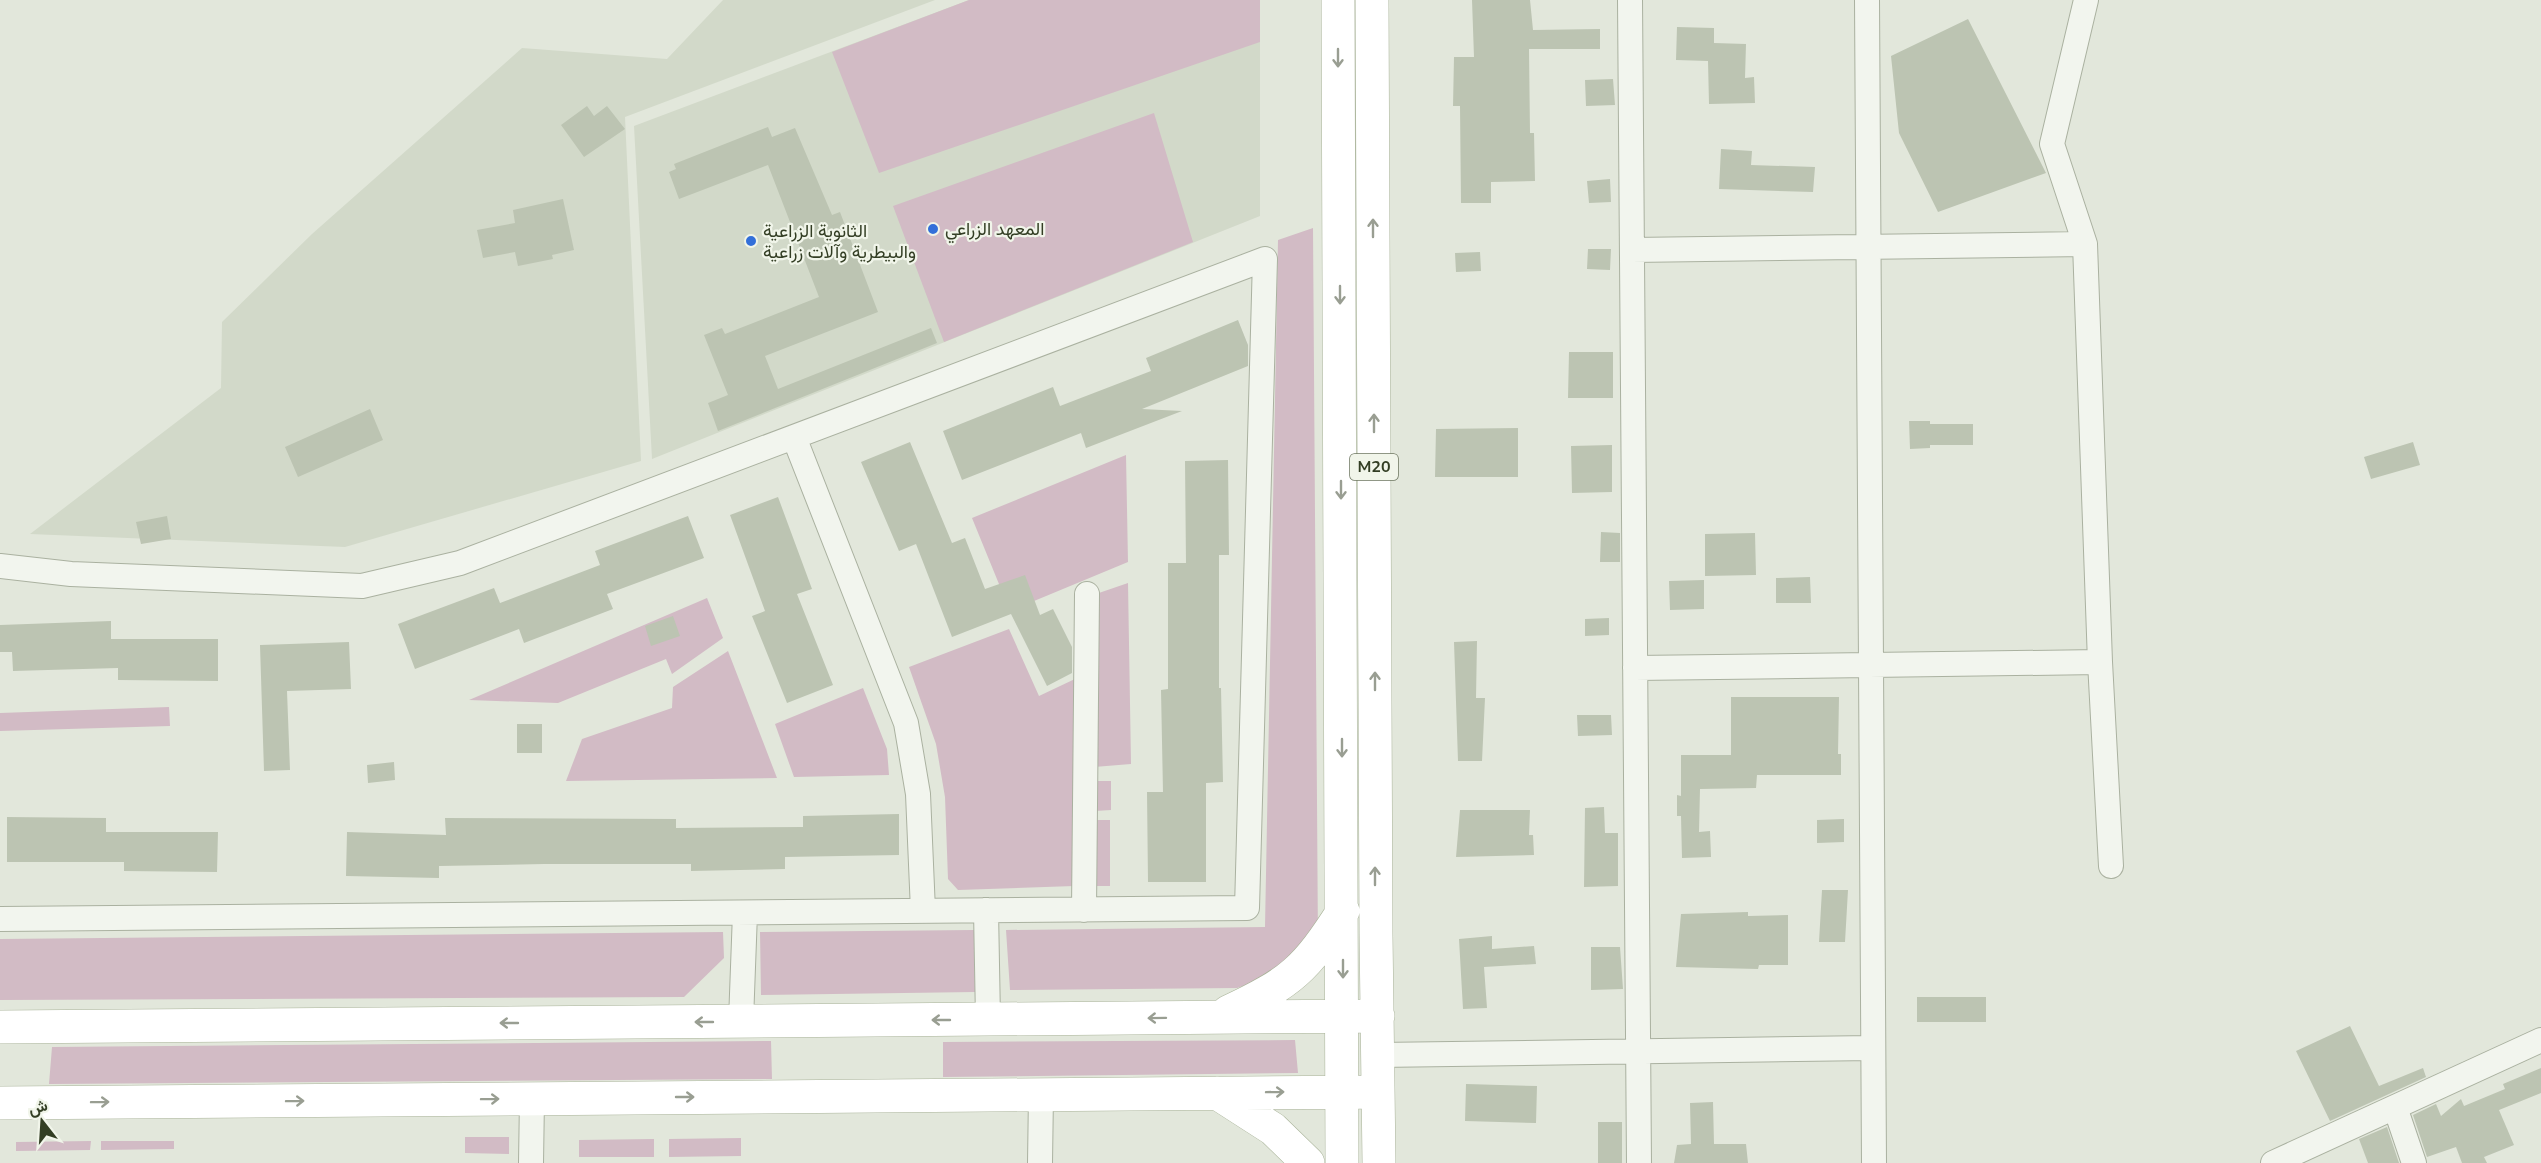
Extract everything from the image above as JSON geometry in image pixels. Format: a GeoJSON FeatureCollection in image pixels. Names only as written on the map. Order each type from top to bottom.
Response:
{"type":"FeatureCollection","features":[{"type":"Feature","properties":{"kind":"main road","name":"M20"},"geometry":{"type":"LineString","coordinates":[[1338,0],[1343,911]]}},
{"type":"Feature","properties":{"kind":"main road","name":"M20"},"geometry":{"type":"LineString","coordinates":[[1372,0],[1377,1016]]}},
{"type":"Feature","properties":{"kind":"main road"},"geometry":{"type":"LineString","coordinates":[[1342,1163],[1343,911]]}},
{"type":"Feature","properties":{"kind":"main road"},"geometry":{"type":"LineString","coordinates":[[1216,1017],[1268,994],[1288,981],[1320,946],[1343,911]]}},
{"type":"Feature","properties":{"kind":"main road"},"geometry":{"type":"LineString","coordinates":[[0,1027],[1377,1016],[1380,1163]]}},
{"type":"Feature","properties":{"kind":"main road"},"geometry":{"type":"LineString","coordinates":[[0,1103],[1378,1092]]}},
{"type":"Feature","properties":{"kind":"main road"},"geometry":{"type":"LineString","coordinates":[[1216,1093],[1273,1129],[1308,1163]]}},
{"type":"Feature","properties":{"kind":"street"},"geometry":{"type":"LineString","coordinates":[[1630,0],[1639,1163]]}},
{"type":"Feature","properties":{"kind":"street"},"geometry":{"type":"LineString","coordinates":[[1867,0],[1874,1163]]}},
{"type":"Feature","properties":{"kind":"street"},"geometry":{"type":"LineString","coordinates":[[2086,0],[2052,144],[2085,244],[2100,662],[2111,866]]}},
{"type":"Feature","properties":{"kind":"street"},"geometry":{"type":"LineString","coordinates":[[1632,250],[2085,244]]}},
{"type":"Feature","properties":{"kind":"street"},"geometry":{"type":"LineString","coordinates":[[0,566],[71,574],[362,586],[460,563],[1265,259],[1247,908],[0,920]]}},
{"type":"Feature","properties":{"kind":"street"},"geometry":{"type":"LineString","coordinates":[[794,437],[906,723],[918,794],[923,911]]}},
{"type":"Feature","properties":{"kind":"street"},"geometry":{"type":"LineString","coordinates":[[1084,910],[1087,594]]}},
{"type":"Feature","properties":{"kind":"street"},"geometry":{"type":"LineString","coordinates":[[1635,668],[2100,662]]}},
{"type":"Feature","properties":{"kind":"street"},"geometry":{"type":"LineString","coordinates":[[986,910],[988,1019]]}},
{"type":"Feature","properties":{"kind":"street"},"geometry":{"type":"LineString","coordinates":[[741,1021],[745,913]]}},
{"type":"Feature","properties":{"kind":"street"},"geometry":{"type":"LineString","coordinates":[[2272,1163],[2541,1040]]}},
{"type":"Feature","properties":{"kind":"street"},"geometry":{"type":"LineString","coordinates":[[1378,1055],[1872,1048]]}},
{"type":"Feature","properties":{"kind":"street"},"geometry":{"type":"LineString","coordinates":[[1040,1163],[1041,1094]]}},
{"type":"Feature","properties":{"kind":"street"},"geometry":{"type":"LineString","coordinates":[[531,1163],[532,1099]]}},
{"type":"Feature","properties":{"kind":"street"},"geometry":{"type":"LineString","coordinates":[[2394,1107],[2414,1163]]}},
{"type":"Feature","properties":{"kind":"shaded area"},"geometry":{"type":"Polygon","coordinates":[[[723,0],[935,0],[625,117],[641,461],[345,547],[30,534],[221,388],[222,322],[312,234],[522,48],[667,59],[723,0]]]}},
{"type":"Feature","properties":{"kind":"shaded area","name":"المعهد الزراعي"},"geometry":{"type":"Polygon","coordinates":[[[969,0],[1260,0],[1260,216],[652,459],[634,126],[969,0]]]}},
{"type":"Feature","properties":{"kind":"shaded area"},"geometry":{"type":"Polygon","coordinates":[[[969,0],[1260,0],[1260,42],[879,173],[832,52],[969,0]]]}},
{"type":"Feature","properties":{"kind":"shaded area"},"geometry":{"type":"Polygon","coordinates":[[[1154,113],[1193,242],[944,342],[893,206],[1154,113]]]}},
{"type":"Feature","properties":{"kind":"shaded area"},"geometry":{"type":"Polygon","coordinates":[[[1313,228],[1318,945],[1286,971],[1237,988],[1010,990],[1006,930],[1265,927],[1278,240],[1313,228]]]}},
{"type":"Feature","properties":{"kind":"shaded area"},"geometry":{"type":"Polygon","coordinates":[[[1126,455],[1128,562],[1010,611],[972,518],[1126,455]]]}},
{"type":"Feature","properties":{"kind":"shaded area"},"geometry":{"type":"Polygon","coordinates":[[[1128,583],[1131,764],[1094,767],[1093,595],[1128,583]]]}},
{"type":"Feature","properties":{"kind":"shaded area"},"geometry":{"type":"Polygon","coordinates":[[[707,598],[723,638],[672,674],[666,659],[558,703],[469,700],[707,598]]]}},
{"type":"Feature","properties":{"kind":"shaded area"},"geometry":{"type":"Polygon","coordinates":[[[1009,629],[1039,696],[1077,678],[1074,886],[958,890],[948,879],[945,797],[936,744],[909,667],[1009,629]]]}},
{"type":"Feature","properties":{"kind":"shaded area"},"geometry":{"type":"Polygon","coordinates":[[[728,651],[777,778],[566,781],[582,739],[672,708],[673,687],[728,651]]]}},
{"type":"Feature","properties":{"kind":"shaded area"},"geometry":{"type":"Polygon","coordinates":[[[863,688],[887,749],[889,775],[794,777],[775,724],[863,688]]]}},
{"type":"Feature","properties":{"kind":"shaded area"},"geometry":{"type":"Polygon","coordinates":[[[169,707],[170,726],[0,731],[0,713],[169,707]]]}},
{"type":"Feature","properties":{"kind":"shaded area"},"geometry":{"type":"Polygon","coordinates":[[[1096,781],[1111,781],[1111,810],[1095,811],[1096,781]]]}},
{"type":"Feature","properties":{"kind":"shaded area"},"geometry":{"type":"Polygon","coordinates":[[[1095,820],[1110,820],[1110,886],[1095,886],[1095,820]]]}},
{"type":"Feature","properties":{"kind":"shaded area"},"geometry":{"type":"Polygon","coordinates":[[[974,930],[975,992],[761,995],[760,932],[974,930]]]}},
{"type":"Feature","properties":{"kind":"shaded area"},"geometry":{"type":"Polygon","coordinates":[[[723,932],[724,958],[684,997],[0,1000],[0,939],[723,932]]]}},
{"type":"Feature","properties":{"kind":"shaded area"},"geometry":{"type":"Polygon","coordinates":[[[1295,1040],[1298,1073],[943,1077],[943,1042],[1295,1040]]]}},
{"type":"Feature","properties":{"kind":"shaded area"},"geometry":{"type":"Polygon","coordinates":[[[771,1041],[772,1079],[49,1084],[52,1047],[771,1041]]]}},
{"type":"Feature","properties":{"kind":"shaded area"},"geometry":{"type":"Polygon","coordinates":[[[465,1137],[509,1137],[509,1154],[465,1153],[465,1137]]]}},
{"type":"Feature","properties":{"kind":"shaded area"},"geometry":{"type":"Polygon","coordinates":[[[741,1138],[741,1156],[669,1157],[669,1139],[741,1138]]]}},
{"type":"Feature","properties":{"kind":"shaded area"},"geometry":{"type":"Polygon","coordinates":[[[654,1139],[654,1157],[579,1157],[579,1140],[654,1139]]]}},
{"type":"Feature","properties":{"kind":"shaded area"},"geometry":{"type":"Polygon","coordinates":[[[91,1141],[90,1150],[16,1151],[16,1142],[91,1141]]]}},
{"type":"Feature","properties":{"kind":"shaded area"},"geometry":{"type":"Polygon","coordinates":[[[101,1141],[174,1141],[174,1149],[101,1150],[101,1141]]]}},
{"type":"Feature","properties":{"kind":"building"},"geometry":{"type":"Polygon","coordinates":[[[1472,0],[1530,0],[1533,30],[1600,29],[1600,49],[1529,49],[1530,133],[1534,133],[1535,181],[1491,182],[1491,203],[1461,203],[1460,106],[1453,106],[1454,57],[1474,57],[1472,0]]]}},
{"type":"Feature","properties":{"kind":"building"},"geometry":{"type":"Polygon","coordinates":[[[1968,19],[2046,173],[1938,212],[1899,133],[1891,56],[1968,19]]]}},
{"type":"Feature","properties":{"kind":"building"},"geometry":{"type":"Polygon","coordinates":[[[1677,27],[1714,28],[1714,43],[1746,44],[1745,78],[1754,77],[1755,103],[1709,104],[1708,61],[1676,60],[1677,27]]]}},
{"type":"Feature","properties":{"kind":"building"},"geometry":{"type":"Polygon","coordinates":[[[1613,79],[1615,105],[1586,106],[1585,80],[1613,79]]]}},
{"type":"Feature","properties":{"kind":"building"},"geometry":{"type":"Polygon","coordinates":[[[587,106],[594,116],[607,106],[625,129],[584,157],[561,125],[587,106]]]}},
{"type":"Feature","properties":{"kind":"building"},"geometry":{"type":"Polygon","coordinates":[[[768,127],[772,137],[795,128],[832,215],[840,212],[878,312],[765,356],[778,389],[931,328],[937,343],[718,431],[708,403],[728,395],[704,335],[722,328],[725,334],[819,297],[768,165],[679,199],[669,172],[676,169],[674,164],[768,127]]]}},
{"type":"Feature","properties":{"kind":"building"},"geometry":{"type":"Polygon","coordinates":[[[1721,149],[1752,151],[1751,165],[1815,167],[1813,192],[1719,189],[1721,149]]]}},
{"type":"Feature","properties":{"kind":"building"},"geometry":{"type":"Polygon","coordinates":[[[1610,179],[1611,202],[1589,203],[1587,181],[1610,179]]]}},
{"type":"Feature","properties":{"kind":"building"},"geometry":{"type":"Polygon","coordinates":[[[563,199],[574,250],[552,255],[553,259],[518,266],[515,252],[483,258],[477,230],[515,223],[513,210],[563,199]]]}},
{"type":"Feature","properties":{"kind":"building"},"geometry":{"type":"Polygon","coordinates":[[[1588,249],[1611,249],[1610,270],[1587,269],[1588,249]]]}},
{"type":"Feature","properties":{"kind":"building"},"geometry":{"type":"Polygon","coordinates":[[[1480,252],[1481,271],[1456,272],[1455,253],[1480,252]]]}},
{"type":"Feature","properties":{"kind":"building"},"geometry":{"type":"Polygon","coordinates":[[[1238,320],[1248,345],[1248,366],[1142,409],[1182,411],[1086,448],[1081,433],[962,480],[943,431],[1053,387],[1060,406],[1151,371],[1146,358],[1238,320]]]}},
{"type":"Feature","properties":{"kind":"building"},"geometry":{"type":"Polygon","coordinates":[[[1569,352],[1613,352],[1613,398],[1568,398],[1569,352]]]}},
{"type":"Feature","properties":{"kind":"building"},"geometry":{"type":"Polygon","coordinates":[[[370,409],[383,440],[298,477],[285,447],[370,409]]]}},
{"type":"Feature","properties":{"kind":"building"},"geometry":{"type":"Polygon","coordinates":[[[1909,421],[1930,421],[1930,424],[1973,424],[1973,445],[1930,445],[1930,448],[1910,449],[1909,421]]]}},
{"type":"Feature","properties":{"kind":"building"},"geometry":{"type":"Polygon","coordinates":[[[1518,428],[1518,477],[1435,477],[1436,429],[1518,428]]]}},
{"type":"Feature","properties":{"kind":"building"},"geometry":{"type":"Polygon","coordinates":[[[910,442],[952,543],[965,538],[985,589],[1025,575],[1040,615],[1053,609],[1072,647],[1072,673],[1047,686],[1011,614],[952,637],[916,544],[899,551],[861,462],[910,442]]]}},
{"type":"Feature","properties":{"kind":"building"},"geometry":{"type":"Polygon","coordinates":[[[2413,442],[2420,465],[2371,479],[2364,457],[2413,442]]]}},
{"type":"Feature","properties":{"kind":"building"},"geometry":{"type":"Polygon","coordinates":[[[1612,445],[1612,492],[1572,493],[1571,446],[1612,445]]]}},
{"type":"Feature","properties":{"kind":"building"},"geometry":{"type":"Polygon","coordinates":[[[1228,460],[1229,555],[1219,555],[1219,688],[1221,688],[1223,782],[1206,783],[1206,882],[1148,882],[1147,792],[1163,792],[1161,690],[1168,689],[1168,563],[1186,563],[1185,461],[1228,460]]]}},
{"type":"Feature","properties":{"kind":"building"},"geometry":{"type":"Polygon","coordinates":[[[778,497],[812,589],[797,594],[833,685],[787,703],[752,616],[765,611],[730,515],[778,497]]]}},
{"type":"Feature","properties":{"kind":"building"},"geometry":{"type":"Polygon","coordinates":[[[167,516],[171,539],[141,544],[136,522],[167,516]]]}},
{"type":"Feature","properties":{"kind":"building"},"geometry":{"type":"Polygon","coordinates":[[[688,516],[704,558],[607,594],[613,609],[524,643],[519,629],[415,669],[398,624],[494,588],[500,603],[600,565],[595,551],[688,516]]]}},
{"type":"Feature","properties":{"kind":"building"},"geometry":{"type":"Polygon","coordinates":[[[1601,532],[1620,533],[1620,562],[1600,562],[1601,532]]]}},
{"type":"Feature","properties":{"kind":"building"},"geometry":{"type":"Polygon","coordinates":[[[1755,533],[1756,575],[1705,576],[1705,534],[1755,533]]]}},
{"type":"Feature","properties":{"kind":"building"},"geometry":{"type":"Polygon","coordinates":[[[1810,577],[1811,603],[1776,603],[1776,578],[1810,577]]]}},
{"type":"Feature","properties":{"kind":"building"},"geometry":{"type":"Polygon","coordinates":[[[1704,580],[1704,609],[1670,610],[1669,581],[1704,580]]]}},
{"type":"Feature","properties":{"kind":"building"},"geometry":{"type":"Polygon","coordinates":[[[673,616],[680,636],[651,646],[645,626],[673,616]]]}},
{"type":"Feature","properties":{"kind":"building"},"geometry":{"type":"Polygon","coordinates":[[[1609,618],[1609,635],[1585,636],[1585,619],[1609,618]]]}},
{"type":"Feature","properties":{"kind":"building"},"geometry":{"type":"Polygon","coordinates":[[[111,621],[111,639],[218,639],[218,681],[118,680],[118,668],[13,671],[12,652],[0,652],[0,625],[111,621]]]}},
{"type":"Feature","properties":{"kind":"building"},"geometry":{"type":"Polygon","coordinates":[[[1477,641],[1476,698],[1485,698],[1482,761],[1458,761],[1454,642],[1477,641]]]}},
{"type":"Feature","properties":{"kind":"building"},"geometry":{"type":"Polygon","coordinates":[[[349,642],[351,689],[287,691],[290,770],[264,771],[260,645],[349,642]]]}},
{"type":"Feature","properties":{"kind":"building"},"geometry":{"type":"Polygon","coordinates":[[[1731,697],[1839,697],[1838,754],[1841,754],[1841,775],[1757,775],[1756,788],[1700,789],[1699,832],[1710,831],[1711,857],[1682,858],[1681,816],[1677,816],[1677,795],[1681,796],[1681,755],[1731,755],[1731,697]]]}},
{"type":"Feature","properties":{"kind":"building"},"geometry":{"type":"Polygon","coordinates":[[[1577,715],[1611,715],[1612,735],[1578,736],[1577,715]]]}},
{"type":"Feature","properties":{"kind":"building"},"geometry":{"type":"Polygon","coordinates":[[[517,724],[542,724],[542,753],[517,753],[517,724]]]}},
{"type":"Feature","properties":{"kind":"building"},"geometry":{"type":"Polygon","coordinates":[[[394,762],[395,780],[368,783],[367,765],[394,762]]]}},
{"type":"Feature","properties":{"kind":"building"},"geometry":{"type":"Polygon","coordinates":[[[1604,807],[1605,833],[1618,833],[1618,886],[1584,887],[1585,808],[1604,807]]]}},
{"type":"Feature","properties":{"kind":"building"},"geometry":{"type":"Polygon","coordinates":[[[1460,810],[1530,810],[1529,835],[1533,835],[1534,855],[1456,857],[1460,810]]]}},
{"type":"Feature","properties":{"kind":"building"},"geometry":{"type":"Polygon","coordinates":[[[899,814],[899,855],[785,857],[785,869],[691,871],[691,864],[544,864],[439,866],[439,878],[346,876],[347,832],[446,835],[445,818],[676,819],[676,828],[803,827],[803,816],[899,814]]]}},
{"type":"Feature","properties":{"kind":"building"},"geometry":{"type":"Polygon","coordinates":[[[7,817],[106,818],[106,832],[218,832],[217,872],[124,871],[124,862],[7,862],[7,817]]]}},
{"type":"Feature","properties":{"kind":"building"},"geometry":{"type":"Polygon","coordinates":[[[1844,819],[1844,842],[1817,843],[1817,820],[1844,819]]]}},
{"type":"Feature","properties":{"kind":"building"},"geometry":{"type":"Polygon","coordinates":[[[1822,890],[1848,890],[1845,942],[1819,942],[1822,890]]]}},
{"type":"Feature","properties":{"kind":"building"},"geometry":{"type":"Polygon","coordinates":[[[1748,912],[1748,916],[1788,915],[1788,965],[1759,965],[1758,969],[1676,967],[1681,914],[1748,912]]]}},
{"type":"Feature","properties":{"kind":"building"},"geometry":{"type":"Polygon","coordinates":[[[1492,936],[1492,949],[1534,946],[1536,964],[1484,967],[1487,1008],[1463,1009],[1459,939],[1492,936]]]}},
{"type":"Feature","properties":{"kind":"building"},"geometry":{"type":"Polygon","coordinates":[[[1591,947],[1620,947],[1623,989],[1591,990],[1591,947]]]}},
{"type":"Feature","properties":{"kind":"building"},"geometry":{"type":"Polygon","coordinates":[[[1917,997],[1986,997],[1986,1022],[1917,1022],[1917,997]]]}},
{"type":"Feature","properties":{"kind":"building"},"geometry":{"type":"Polygon","coordinates":[[[2350,1026],[2379,1086],[2423,1068],[2426,1077],[2330,1121],[2296,1051],[2350,1026]]]}},
{"type":"Feature","properties":{"kind":"building"},"geometry":{"type":"Polygon","coordinates":[[[2541,1068],[2541,1093],[2499,1110],[2514,1145],[2484,1157],[2487,1163],[2462,1163],[2456,1147],[2427,1157],[2413,1115],[2436,1104],[2441,1116],[2461,1099],[2464,1106],[2505,1089],[2503,1084],[2541,1068]]]}},
{"type":"Feature","properties":{"kind":"building"},"geometry":{"type":"Polygon","coordinates":[[[1466,1084],[1537,1086],[1536,1123],[1465,1121],[1466,1084]]]}},
{"type":"Feature","properties":{"kind":"building"},"geometry":{"type":"Polygon","coordinates":[[[1713,1102],[1714,1144],[1746,1144],[1748,1163],[1674,1163],[1677,1145],[1691,1144],[1690,1103],[1713,1102]]]}},
{"type":"Feature","properties":{"kind":"building"},"geometry":{"type":"Polygon","coordinates":[[[1598,1122],[1622,1122],[1622,1163],[1598,1163],[1598,1122]]]}},
{"type":"Feature","properties":{"kind":"building"},"geometry":{"type":"Polygon","coordinates":[[[2387,1127],[2399,1163],[2368,1163],[2359,1139],[2387,1127]]]}},
{"type":"Feature","properties":{"kind":"place","name":"المعهد الزراعي"},"geometry":{"type":"Point","coordinates":[933,229]}},
{"type":"Feature","properties":{"kind":"place","name":"الثانوية الزراعية والبيطرية وآلات زراعية"},"geometry":{"type":"Point","coordinates":[751,241]}}]}
